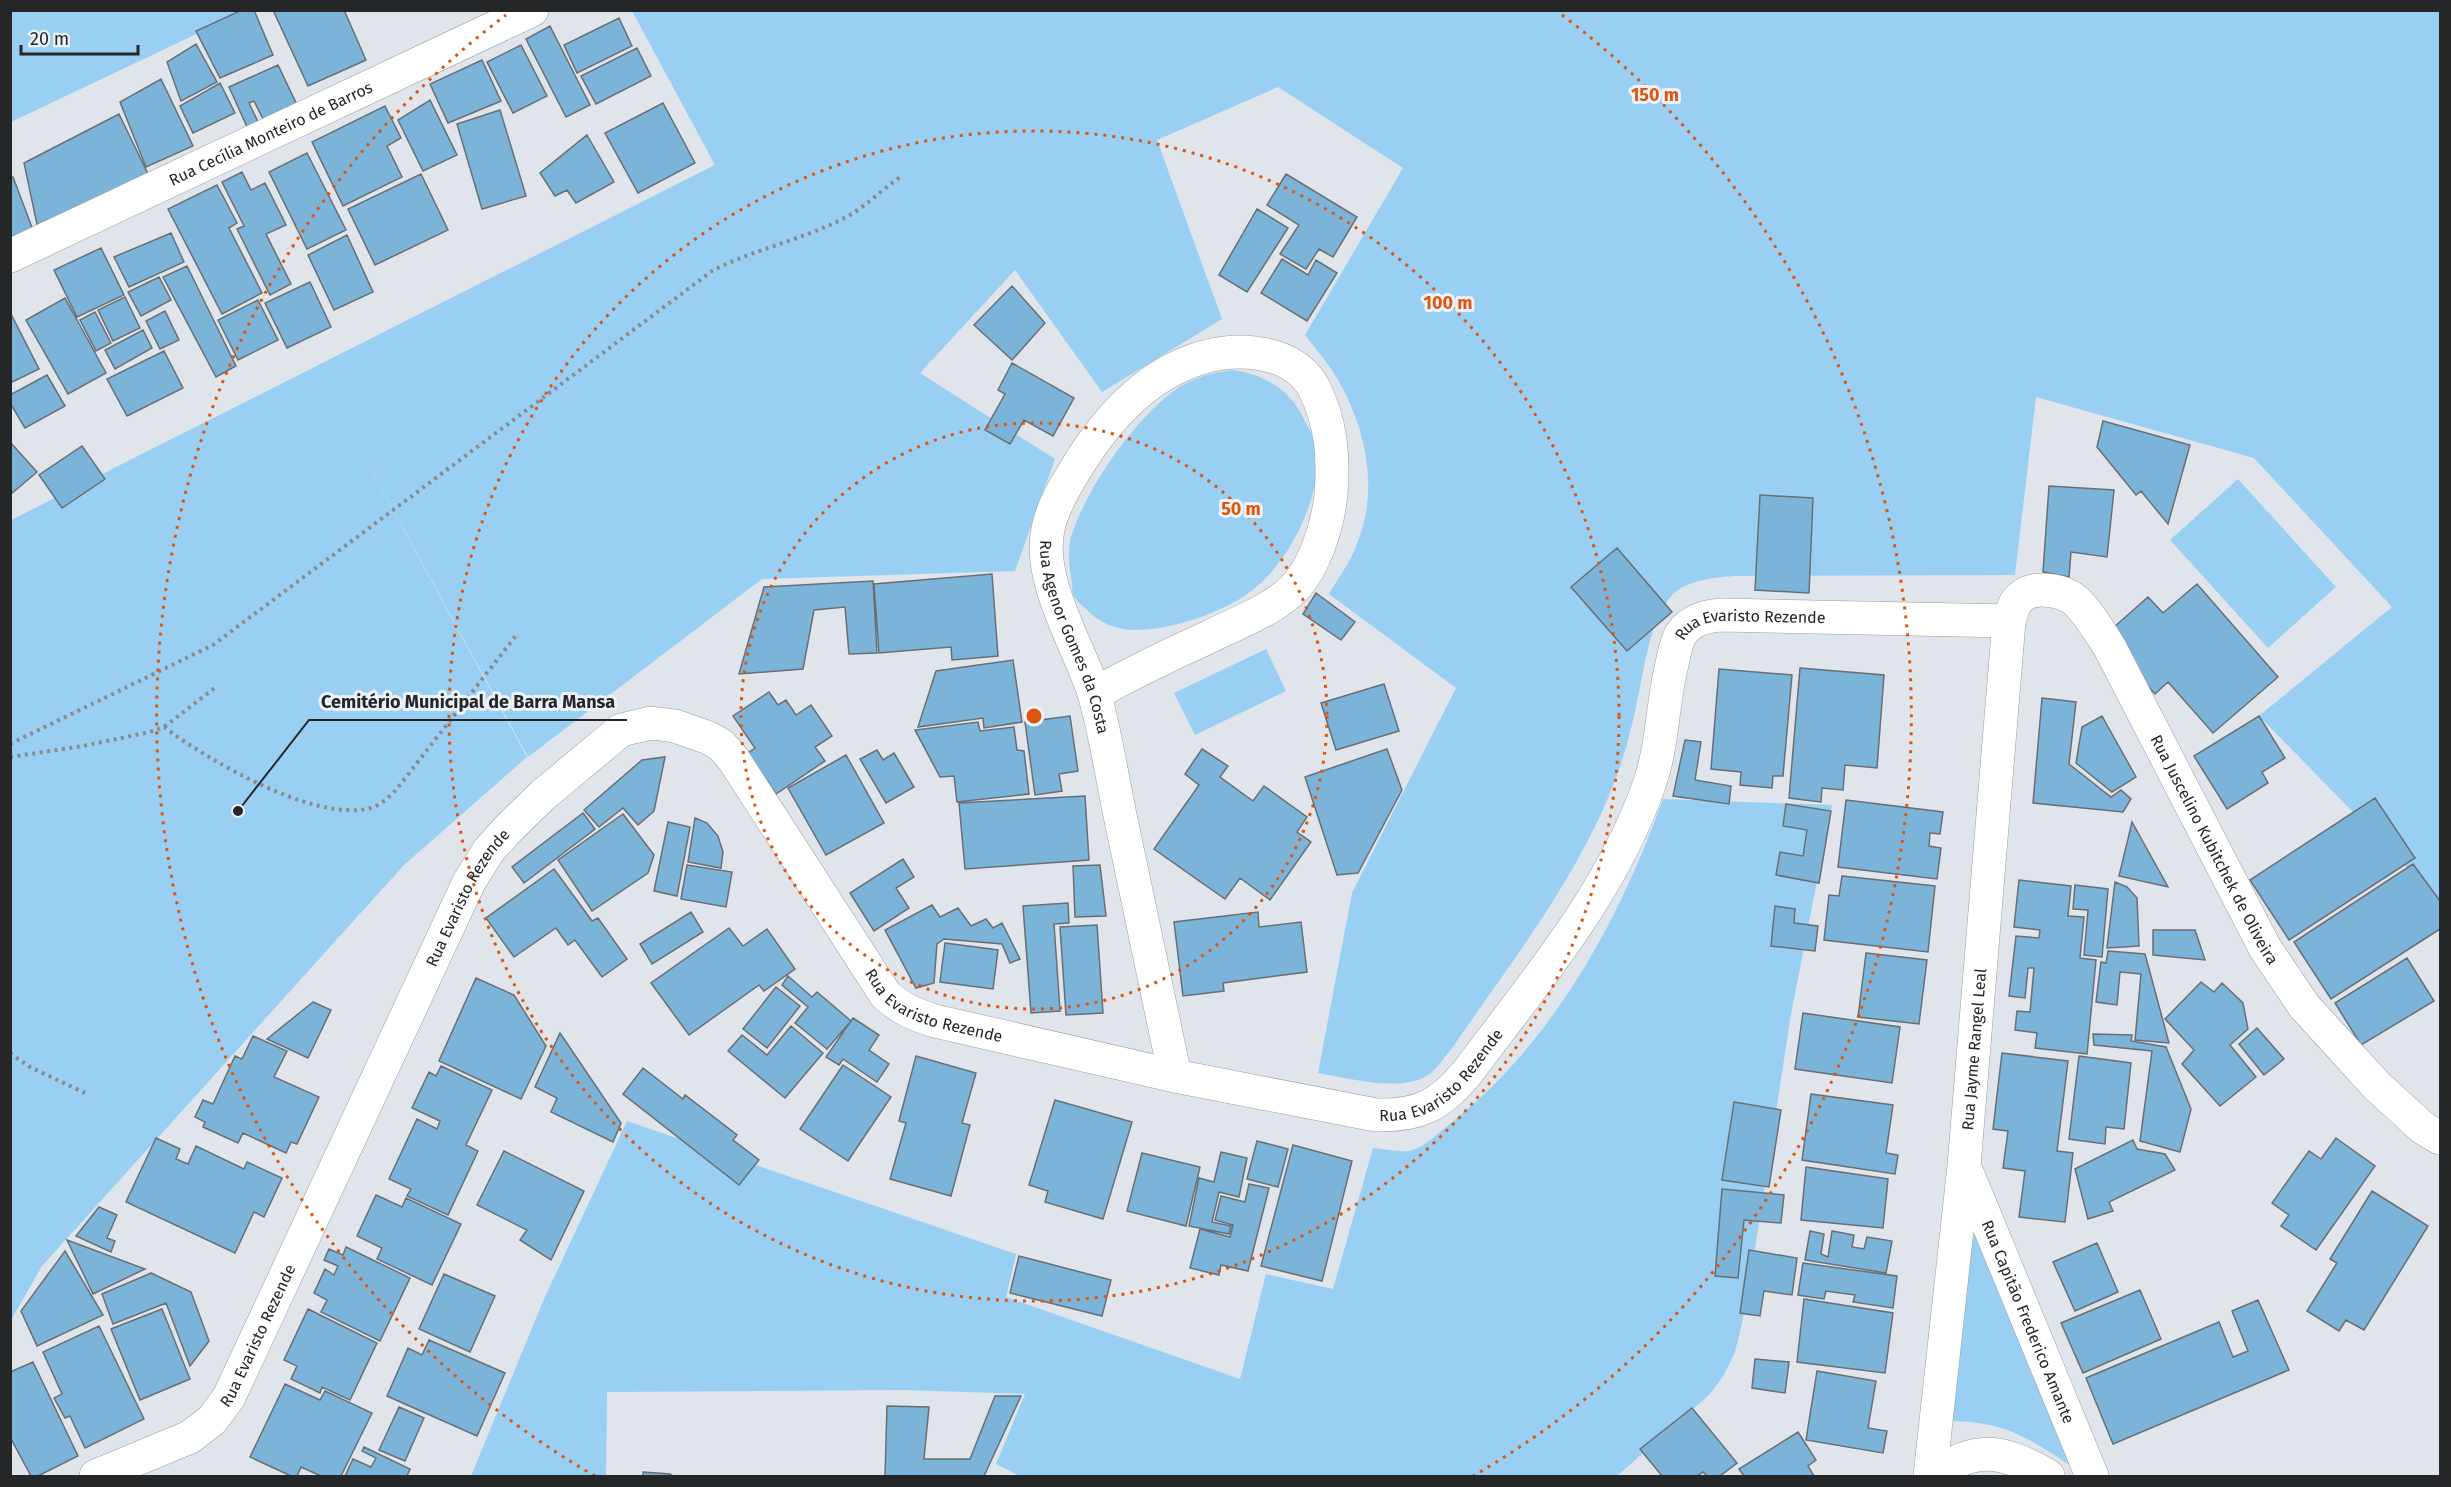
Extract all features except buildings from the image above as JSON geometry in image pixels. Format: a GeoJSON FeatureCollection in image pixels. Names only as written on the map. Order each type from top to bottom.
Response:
{"type":"FeatureCollection","features":[{"type":"Feature","properties":{"kind":"street","name":"Rua Cecília Monteiro de Barros"},"geometry":{"type":"LineString","coordinates":[[10,256],[532,10]]}},
{"type":"Feature","properties":{"kind":"street","name":"Rua Agenor Gomes da Costa"},"geometry":{"type":"LineString","coordinates":[[1094,694],[1156,661],[1257,614],[1290,593],[1303,578],[1323,535],[1329,512],[1333,459],[1331,435],[1312,383],[1300,371],[1283,360],[1264,353],[1242,351],[1195,360],[1168,372],[1147,386],[1112,417],[1092,442],[1054,509],[1047,530],[1049,573],[1094,694],[1176,1076]]}},
{"type":"Feature","properties":{"kind":"street","name":"Rua Juscelino Kubitchek de Oliveira"},"geometry":{"type":"LineString","coordinates":[[2009,621],[2014,604],[2022,595],[2045,590],[2061,593],[2075,600],[2092,620],[2109,648],[2265,948],[2278,968],[2304,1006],[2377,1086],[2423,1128],[2440,1138]]}},
{"type":"Feature","properties":{"kind":"street","name":"Rua Evaristo Rezende"},"geometry":{"type":"LineString","coordinates":[[96,1476],[190,1437],[212,1420],[229,1397],[469,882],[489,850],[509,828],[543,795],[621,730],[641,724],[662,723],[697,732],[720,746],[734,760],[885,994],[895,1004],[912,1013],[935,1021],[1176,1076],[1376,1115],[1408,1114],[1423,1110],[1452,1090],[1580,921],[1619,854],[1649,785],[1659,745],[1665,692],[1680,635],[1696,621],[1705,616],[1721,615],[2009,621]]}},
{"type":"Feature","properties":{"kind":"street","name":"Rua Jayme Rangel Leal"},"geometry":{"type":"LineString","coordinates":[[1931,1476],[1964,1166],[2009,621]]}},
{"type":"Feature","properties":{"kind":"street","name":"Rua Capitão Frederico Amante"},"geometry":{"type":"LineString","coordinates":[[1964,1166],[2092,1476]]}},
{"type":"Feature","properties":{"kind":"street"},"geometry":{"type":"LineString","coordinates":[[1931,1476],[1952,1462],[1971,1455],[1986,1454],[2023,1463],[2048,1476]]}},
{"type":"Feature","properties":{"kind":"path"},"geometry":{"type":"LineString","coordinates":[[10,744],[213,645],[712,270],[737,258],[772,247],[850,215],[902,176]]}},
{"type":"Feature","properties":{"kind":"path"},"geometry":{"type":"LineString","coordinates":[[164,727],[189,746],[258,784],[311,803],[340,809],[372,808],[384,802],[396,790],[518,633]]}},
{"type":"Feature","properties":{"kind":"path"},"geometry":{"type":"LineString","coordinates":[[10,757],[94,744],[150,732],[164,727],[216,687]]}},
{"type":"Feature","properties":{"kind":"path"},"geometry":{"type":"LineString","coordinates":[[10,1053],[30,1067],[85,1093]]}},
{"type":"Feature","properties":{"kind":"shaded area"},"geometry":{"type":"Polygon","coordinates":[[[11,11],[245,11],[11,122],[11,11]]]}},
{"type":"Feature","properties":{"kind":"shaded area"},"geometry":{"type":"Polygon","coordinates":[[[632,11],[2440,11],[2440,901],[2259,716],[2392,607],[2254,458],[2036,397],[2015,575],[1734,576],[1698,581],[1674,593],[1657,619],[1631,729],[1621,764],[1602,812],[1584,848],[1542,918],[1450,1051],[1428,1075],[1404,1083],[1374,1083],[1318,1073],[1352,893],[1456,688],[1329,594],[1351,558],[1364,524],[1368,479],[1366,456],[1354,412],[1344,391],[1333,372],[1305,335],[1403,168],[1278,87],[1157,140],[1222,319],[1102,392],[1015,270],[920,373],[1055,459],[1015,571],[762,579],[528,757],[323,381],[527,757],[404,865],[42,1266],[11,1320],[11,520],[715,165],[632,11]]]}},
{"type":"Feature","properties":{"kind":"shaded area"},"geometry":{"type":"Polygon","coordinates":[[[1233,370],[1264,379],[1282,390],[1296,405],[1312,433],[1317,459],[1316,480],[1310,502],[1292,544],[1265,579],[1250,592],[1211,613],[1180,624],[1149,629],[1122,629],[1103,622],[1078,602],[1072,592],[1070,540],[1088,497],[1112,458],[1155,406],[1177,388],[1192,380],[1233,370]]]}},
{"type":"Feature","properties":{"kind":"shaded area"},"geometry":{"type":"Polygon","coordinates":[[[2238,479],[2336,587],[2268,648],[2170,540],[2238,479]]]}},
{"type":"Feature","properties":{"kind":"shaded area"},"geometry":{"type":"Polygon","coordinates":[[[1266,649],[1286,691],[1195,735],[1174,693],[1266,649]]]}},
{"type":"Feature","properties":{"kind":"shaded area"},"geometry":{"type":"Polygon","coordinates":[[[1663,799],[1832,805],[1791,1014],[1756,1242],[1735,1352],[1724,1375],[1709,1395],[1617,1476],[1020,1476],[996,1464],[1025,1394],[906,1390],[607,1392],[606,1476],[471,1476],[544,1299],[627,1121],[1016,1254],[1006,1297],[1240,1379],[1266,1274],[1333,1289],[1373,1148],[1409,1151],[1425,1144],[1488,1091],[1521,1055],[1552,1017],[1604,934],[1626,890],[1663,799]]]}},
{"type":"Feature","properties":{"kind":"shaded area"},"geometry":{"type":"Polygon","coordinates":[[[1976,1217],[2070,1465],[2014,1432],[1986,1424],[1950,1421],[1976,1217]]]}},
{"type":"Feature","properties":{"kind":"place","name":"Cemitério Municipal de Barra Mansa"},"geometry":{"type":"Point","coordinates":[238,811]}}]}
